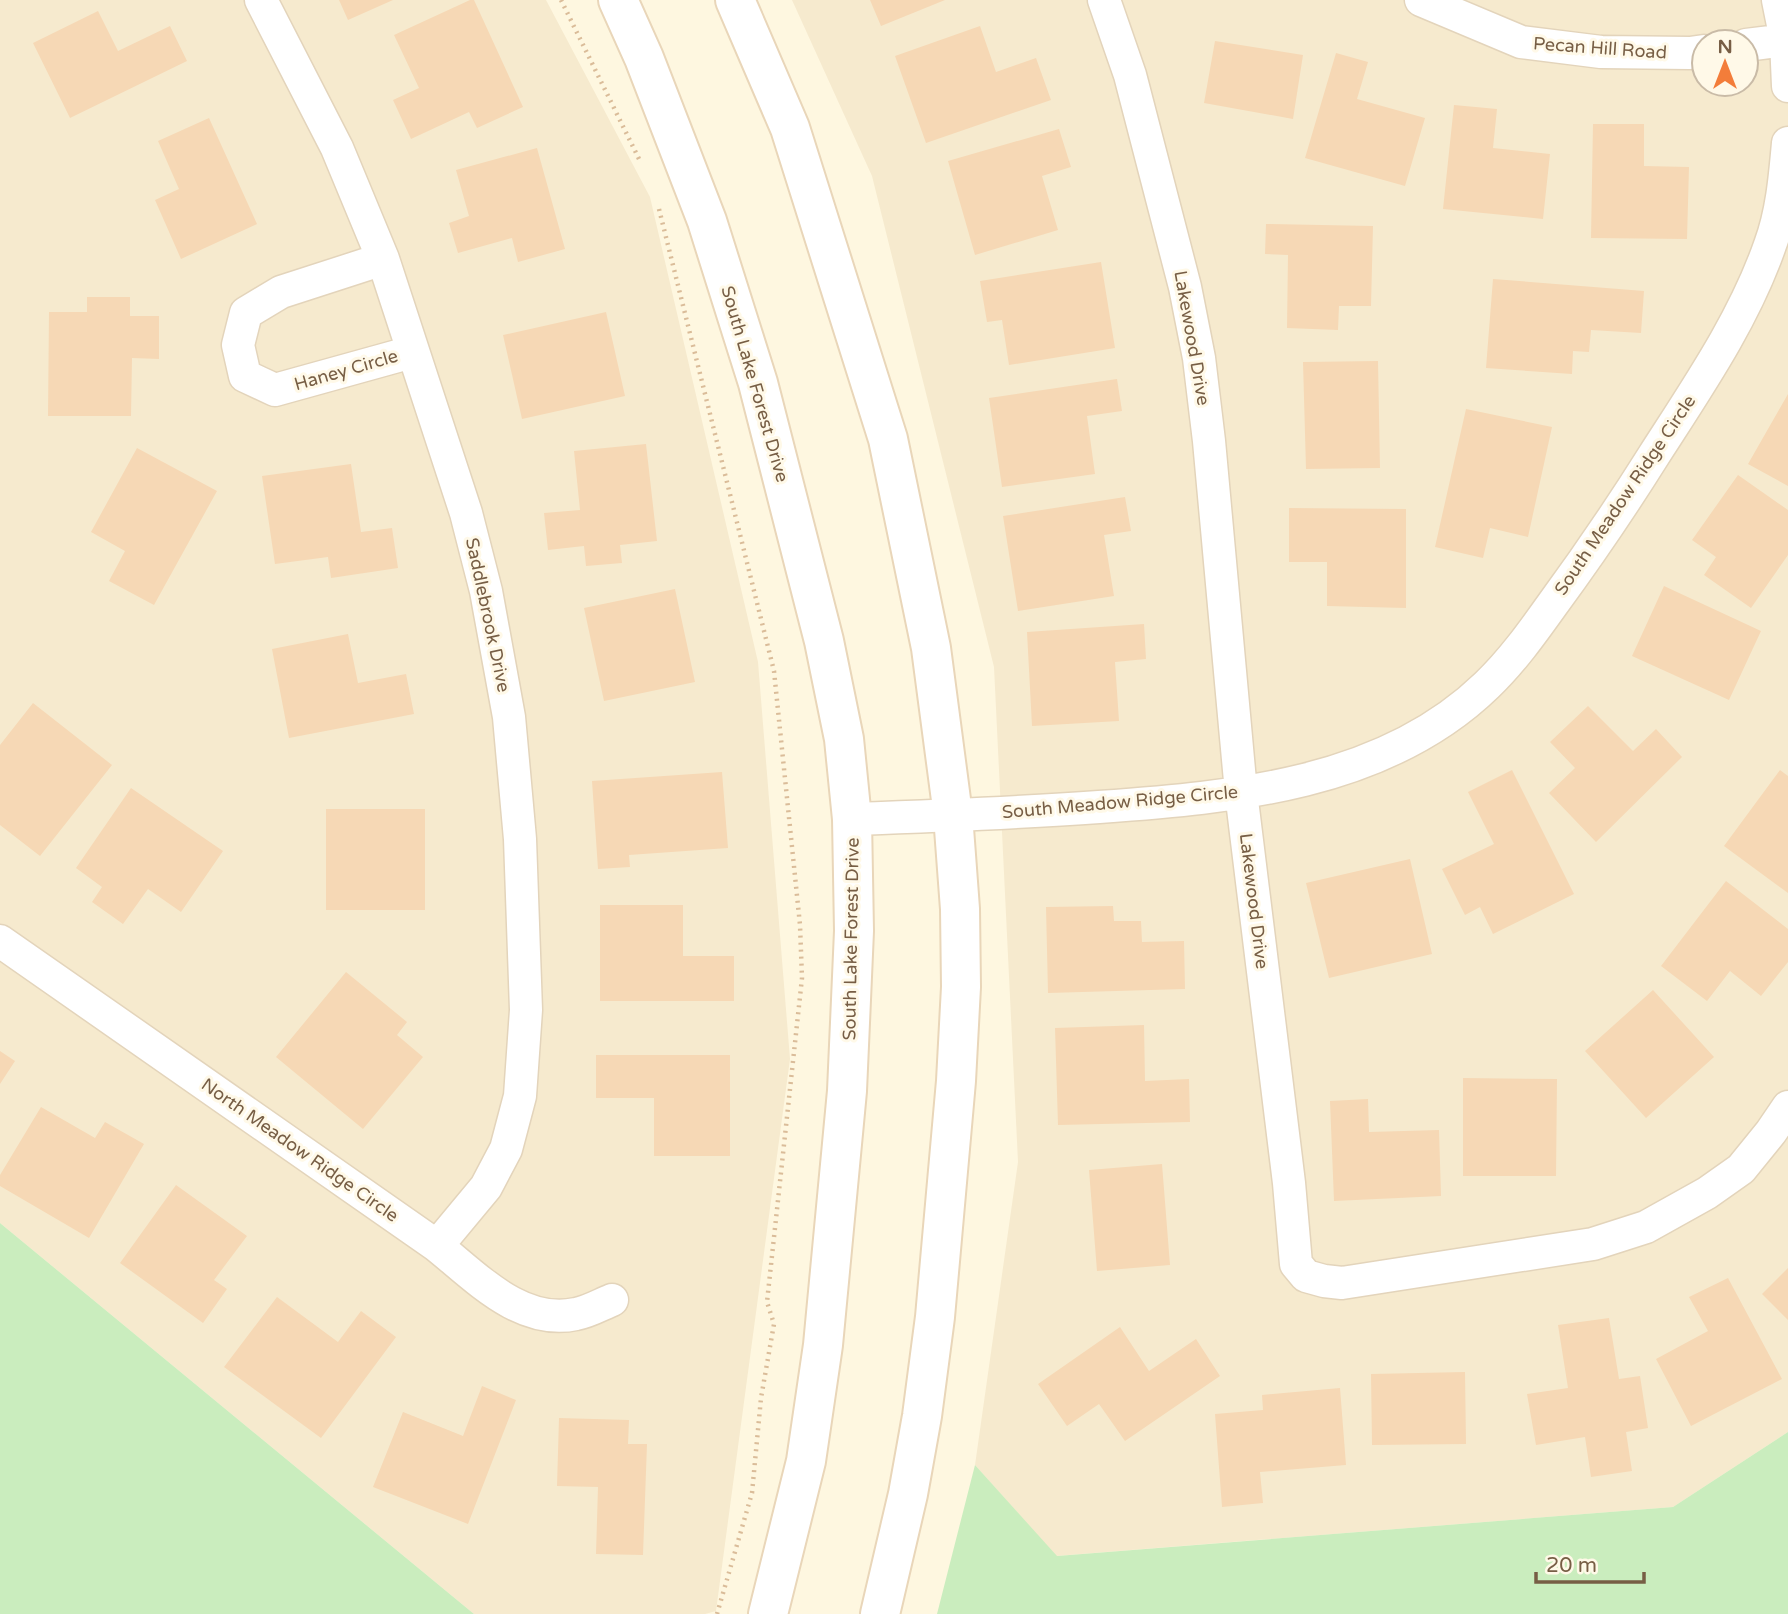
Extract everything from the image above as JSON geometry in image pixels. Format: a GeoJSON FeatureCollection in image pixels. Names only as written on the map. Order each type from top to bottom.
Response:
{"type":"FeatureCollection","features":[{"type":"Feature","properties":{"kind":"main road","name":"South Lake Forest Drive"},"geometry":{"type":"LineString","coordinates":[[618,0],[645,58],[707,221],[758,383],[824,641],[844,739],[852,819],[855,931],[847,1091],[823,1345],[806,1461],[768,1614]]}},
{"type":"Feature","properties":{"kind":"main road"},"geometry":{"type":"LineString","coordinates":[[735,0],[790,128],[888,439],[931,648],[953,815],[960,909],[961,987],[956,1081],[936,1303],[920,1429],[880,1614]]}},
{"type":"Feature","properties":{"kind":"street","name":"Saddlebrook Drive"},"geometry":{"type":"LineString","coordinates":[[261,0],[337,148],[383,259],[466,513],[486,591],[509,717],[520,839],[526,1010],[520,1096],[506,1149],[486,1186],[438,1246]]}},
{"type":"Feature","properties":{"kind":"street","name":"Lakewood Drive"},"geometry":{"type":"LineString","coordinates":[[1104,0],[1130,75],[1185,287],[1199,358],[1241,792],[1289,1183],[1296,1264],[1306,1276],[1342,1283],[1593,1244],[1646,1227],[1707,1193],[1741,1169],[1788,1107]]}},
{"type":"Feature","properties":{"kind":"street","name":"Pecan Hill Road"},"geometry":{"type":"LineString","coordinates":[[1421,0],[1521,42],[1601,52],[1690,53]]}},
{"type":"Feature","properties":{"kind":"street"},"geometry":{"type":"LineString","coordinates":[[1778,0],[1786,40],[1788,86]]}},
{"type":"Feature","properties":{"kind":"street"},"geometry":{"type":"LineString","coordinates":[[1760,43],[1786,40]]}},
{"type":"Feature","properties":{"kind":"street","name":"South Meadow Ridge Circle"},"geometry":{"type":"LineString","coordinates":[[852,819],[1161,803],[1241,792],[1315,778],[1366,762],[1405,745],[1443,721],[1486,687],[1518,652],[1600,541],[1718,354],[1771,244],[1784,182],[1788,143]]}},
{"type":"Feature","properties":{"kind":"street","name":"Haney Circle"},"geometry":{"type":"LineString","coordinates":[[383,259],[281,292],[246,313],[238,345],[245,376],[275,390],[412,352]]}},
{"type":"Feature","properties":{"kind":"street","name":"North Meadow Ridge Circle"},"geometry":{"type":"LineString","coordinates":[[0,941],[438,1246],[503,1300],[540,1314],[575,1315],[612,1300]]}},
{"type":"Feature","properties":{"kind":"path"},"geometry":{"type":"LineString","coordinates":[[562,0],[645,170]]}},
{"type":"Feature","properties":{"kind":"path"},"geometry":{"type":"LineString","coordinates":[[658,206],[774,671],[800,925],[802,978],[767,1302],[774,1324],[761,1398],[752,1493],[716,1614]]}},
{"type":"Feature","properties":{"kind":"shaded area"},"geometry":{"type":"Polygon","coordinates":[[[0,0],[546,0],[650,197],[758,662],[790,1059],[716,1611],[705,1614],[474,1614],[0,1223],[0,0]]]}},
{"type":"Feature","properties":{"kind":"shaded area"},"geometry":{"type":"Polygon","coordinates":[[[792,0],[1788,0],[1788,1432],[1673,1507],[1056,1556],[975,1465],[1018,1162],[994,667],[872,176],[792,0]]]}},
{"type":"Feature","properties":{"kind":"green space"},"geometry":{"type":"Polygon","coordinates":[[[0,1223],[474,1614],[0,1614],[0,1223]]]}},
{"type":"Feature","properties":{"kind":"green space"},"geometry":{"type":"Polygon","coordinates":[[[1788,1432],[1788,1614],[937,1614],[975,1465],[1057,1556],[1673,1507],[1788,1432]]]}},
{"type":"Feature","properties":{"kind":"building"},"geometry":{"type":"Polygon","coordinates":[[[339,0],[393,0],[348,20],[339,0]]]}},
{"type":"Feature","properties":{"kind":"building"},"geometry":{"type":"Polygon","coordinates":[[[474,0],[523,107],[477,128],[469,112],[411,139],[393,100],[419,88],[394,35],[474,0]]]}},
{"type":"Feature","properties":{"kind":"building"},"geometry":{"type":"Polygon","coordinates":[[[870,0],[945,0],[881,26],[870,0]]]}},
{"type":"Feature","properties":{"kind":"building"},"geometry":{"type":"Polygon","coordinates":[[[98,11],[118,51],[170,26],[187,61],[70,118],[33,43],[98,11]]]}},
{"type":"Feature","properties":{"kind":"building"},"geometry":{"type":"Polygon","coordinates":[[[980,26],[996,72],[1036,58],[1051,100],[926,143],[895,56],[980,26]]]}},
{"type":"Feature","properties":{"kind":"building"},"geometry":{"type":"Polygon","coordinates":[[[1215,41],[1303,55],[1293,119],[1204,103],[1215,41]]]}},
{"type":"Feature","properties":{"kind":"building"},"geometry":{"type":"Polygon","coordinates":[[[1336,53],[1368,62],[1357,99],[1425,118],[1405,186],[1305,158],[1336,53]]]}},
{"type":"Feature","properties":{"kind":"building"},"geometry":{"type":"Polygon","coordinates":[[[1454,105],[1497,109],[1493,148],[1550,154],[1543,219],[1443,209],[1454,105]]]}},
{"type":"Feature","properties":{"kind":"building"},"geometry":{"type":"Polygon","coordinates":[[[209,118],[257,224],[181,259],[155,200],[179,189],[158,141],[209,118]]]}},
{"type":"Feature","properties":{"kind":"building"},"geometry":{"type":"Polygon","coordinates":[[[1593,124],[1644,124],[1644,166],[1689,167],[1687,239],[1591,238],[1593,124]]]}},
{"type":"Feature","properties":{"kind":"building"},"geometry":{"type":"Polygon","coordinates":[[[1059,129],[1071,167],[1042,176],[1058,230],[975,255],[948,161],[1059,129]]]}},
{"type":"Feature","properties":{"kind":"building"},"geometry":{"type":"Polygon","coordinates":[[[537,148],[565,249],[518,262],[512,238],[458,253],[449,223],[469,216],[456,170],[537,148]]]}},
{"type":"Feature","properties":{"kind":"building"},"geometry":{"type":"Polygon","coordinates":[[[1266,224],[1373,226],[1371,306],[1339,306],[1338,330],[1287,328],[1288,255],[1265,254],[1266,224]]]}},
{"type":"Feature","properties":{"kind":"building"},"geometry":{"type":"Polygon","coordinates":[[[1101,262],[1115,348],[1009,365],[1002,320],[987,322],[980,281],[1101,262]]]}},
{"type":"Feature","properties":{"kind":"building"},"geometry":{"type":"Polygon","coordinates":[[[1493,279],[1644,291],[1641,333],[1591,330],[1589,352],[1573,351],[1572,374],[1486,368],[1493,279]]]}},
{"type":"Feature","properties":{"kind":"building"},"geometry":{"type":"Polygon","coordinates":[[[87,297],[130,297],[130,316],[159,316],[159,359],[132,358],[131,416],[48,416],[49,312],[87,312],[87,297]]]}},
{"type":"Feature","properties":{"kind":"building"},"geometry":{"type":"Polygon","coordinates":[[[606,312],[625,396],[522,419],[503,335],[606,312]]]}},
{"type":"Feature","properties":{"kind":"building"},"geometry":{"type":"Polygon","coordinates":[[[1378,361],[1380,468],[1306,469],[1303,362],[1378,361]]]}},
{"type":"Feature","properties":{"kind":"building"},"geometry":{"type":"Polygon","coordinates":[[[1117,379],[1122,411],[1087,416],[1095,474],[1002,487],[989,398],[1117,379]]]}},
{"type":"Feature","properties":{"kind":"building"},"geometry":{"type":"Polygon","coordinates":[[[1788,394],[1788,486],[1748,464],[1788,394]]]}},
{"type":"Feature","properties":{"kind":"building"},"geometry":{"type":"Polygon","coordinates":[[[1466,409],[1552,427],[1528,537],[1490,528],[1483,558],[1435,547],[1466,409]]]}},
{"type":"Feature","properties":{"kind":"building"},"geometry":{"type":"Polygon","coordinates":[[[646,444],[657,541],[620,545],[622,563],[586,566],[584,546],[548,550],[544,513],[580,510],[574,451],[646,444]]]}},
{"type":"Feature","properties":{"kind":"building"},"geometry":{"type":"Polygon","coordinates":[[[137,448],[217,491],[154,605],[109,581],[125,551],[91,532],[137,448]]]}},
{"type":"Feature","properties":{"kind":"building"},"geometry":{"type":"Polygon","coordinates":[[[351,464],[361,532],[392,528],[398,568],[331,578],[328,557],[275,564],[262,476],[351,464]]]}},
{"type":"Feature","properties":{"kind":"building"},"geometry":{"type":"Polygon","coordinates":[[[1738,475],[1788,510],[1788,555],[1751,608],[1704,575],[1716,557],[1692,540],[1738,475]]]}},
{"type":"Feature","properties":{"kind":"building"},"geometry":{"type":"Polygon","coordinates":[[[1125,497],[1131,531],[1104,535],[1114,596],[1018,611],[1003,516],[1125,497]]]}},
{"type":"Feature","properties":{"kind":"building"},"geometry":{"type":"Polygon","coordinates":[[[1289,508],[1406,509],[1406,608],[1327,606],[1327,562],[1289,562],[1289,508]]]}},
{"type":"Feature","properties":{"kind":"building"},"geometry":{"type":"Polygon","coordinates":[[[1664,586],[1761,631],[1729,700],[1632,656],[1664,586]]]}},
{"type":"Feature","properties":{"kind":"building"},"geometry":{"type":"Polygon","coordinates":[[[675,589],[695,682],[604,701],[584,608],[675,589]]]}},
{"type":"Feature","properties":{"kind":"building"},"geometry":{"type":"Polygon","coordinates":[[[1144,624],[1146,659],[1115,662],[1119,721],[1032,726],[1027,632],[1144,624]]]}},
{"type":"Feature","properties":{"kind":"building"},"geometry":{"type":"Polygon","coordinates":[[[348,634],[358,683],[406,674],[414,714],[289,738],[272,649],[348,634]]]}},
{"type":"Feature","properties":{"kind":"building"},"geometry":{"type":"Polygon","coordinates":[[[33,703],[112,765],[40,856],[0,825],[0,745],[33,703]]]}},
{"type":"Feature","properties":{"kind":"building"},"geometry":{"type":"Polygon","coordinates":[[[1588,706],[1633,751],[1656,729],[1682,757],[1596,842],[1549,793],[1575,768],[1550,742],[1588,706]]]}},
{"type":"Feature","properties":{"kind":"building"},"geometry":{"type":"Polygon","coordinates":[[[1512,770],[1574,894],[1493,934],[1480,907],[1465,915],[1442,869],[1494,844],[1468,792],[1512,770]]]}},
{"type":"Feature","properties":{"kind":"building"},"geometry":{"type":"Polygon","coordinates":[[[1780,770],[1788,776],[1788,893],[1724,846],[1780,770]]]}},
{"type":"Feature","properties":{"kind":"building"},"geometry":{"type":"Polygon","coordinates":[[[722,772],[728,848],[629,855],[630,867],[598,869],[592,781],[722,772]]]}},
{"type":"Feature","properties":{"kind":"building"},"geometry":{"type":"Polygon","coordinates":[[[131,788],[223,851],[181,912],[148,889],[123,924],[92,902],[102,887],[76,868],[131,788]]]}},
{"type":"Feature","properties":{"kind":"building"},"geometry":{"type":"Polygon","coordinates":[[[326,809],[425,809],[425,910],[326,910],[326,809]]]}},
{"type":"Feature","properties":{"kind":"building"},"geometry":{"type":"Polygon","coordinates":[[[1410,859],[1432,954],[1329,978],[1306,883],[1410,859]]]}},
{"type":"Feature","properties":{"kind":"building"},"geometry":{"type":"Polygon","coordinates":[[[1726,881],[1788,929],[1788,962],[1761,996],[1730,971],[1707,1001],[1661,966],[1726,881]]]}},
{"type":"Feature","properties":{"kind":"building"},"geometry":{"type":"Polygon","coordinates":[[[600,905],[683,905],[683,956],[734,956],[734,1001],[600,1001],[600,905]]]}},
{"type":"Feature","properties":{"kind":"building"},"geometry":{"type":"Polygon","coordinates":[[[1113,906],[1114,921],[1141,921],[1142,942],[1184,941],[1185,989],[1048,993],[1046,907],[1113,906]]]}},
{"type":"Feature","properties":{"kind":"building"},"geometry":{"type":"Polygon","coordinates":[[[346,972],[407,1022],[397,1035],[423,1057],[363,1129],[276,1057],[346,972]]]}},
{"type":"Feature","properties":{"kind":"building"},"geometry":{"type":"Polygon","coordinates":[[[1653,990],[1714,1057],[1646,1118],[1585,1051],[1653,990]]]}},
{"type":"Feature","properties":{"kind":"building"},"geometry":{"type":"Polygon","coordinates":[[[1144,1025],[1145,1081],[1189,1079],[1190,1122],[1058,1125],[1055,1028],[1144,1025]]]}},
{"type":"Feature","properties":{"kind":"building"},"geometry":{"type":"Polygon","coordinates":[[[0,1051],[15,1061],[0,1084],[0,1051]]]}},
{"type":"Feature","properties":{"kind":"building"},"geometry":{"type":"Polygon","coordinates":[[[596,1055],[730,1055],[730,1156],[654,1156],[654,1098],[596,1098],[596,1055]]]}},
{"type":"Feature","properties":{"kind":"building"},"geometry":{"type":"Polygon","coordinates":[[[1463,1078],[1557,1079],[1556,1176],[1463,1176],[1463,1078]]]}},
{"type":"Feature","properties":{"kind":"building"},"geometry":{"type":"Polygon","coordinates":[[[1368,1099],[1369,1132],[1439,1130],[1441,1196],[1334,1201],[1330,1101],[1368,1099]]]}},
{"type":"Feature","properties":{"kind":"building"},"geometry":{"type":"Polygon","coordinates":[[[41,1107],[95,1138],[105,1122],[144,1144],[89,1238],[0,1186],[0,1175],[41,1107]]]}},
{"type":"Feature","properties":{"kind":"building"},"geometry":{"type":"Polygon","coordinates":[[[1162,1164],[1170,1265],[1097,1271],[1089,1170],[1162,1164]]]}},
{"type":"Feature","properties":{"kind":"building"},"geometry":{"type":"Polygon","coordinates":[[[176,1185],[247,1236],[214,1280],[227,1289],[203,1323],[120,1263],[176,1185]]]}},
{"type":"Feature","properties":{"kind":"building"},"geometry":{"type":"Polygon","coordinates":[[[1788,1268],[1788,1320],[1762,1294],[1788,1268]]]}},
{"type":"Feature","properties":{"kind":"building"},"geometry":{"type":"Polygon","coordinates":[[[1728,1278],[1782,1379],[1691,1426],[1656,1359],[1708,1331],[1689,1297],[1728,1278]]]}},
{"type":"Feature","properties":{"kind":"building"},"geometry":{"type":"Polygon","coordinates":[[[277,1297],[338,1342],[361,1311],[396,1337],[321,1438],[224,1367],[277,1297]]]}},
{"type":"Feature","properties":{"kind":"building"},"geometry":{"type":"Polygon","coordinates":[[[1609,1318],[1619,1379],[1640,1376],[1648,1428],[1626,1432],[1632,1471],[1591,1477],[1585,1437],[1536,1445],[1527,1394],[1568,1388],[1558,1325],[1609,1318]]]}},
{"type":"Feature","properties":{"kind":"building"},"geometry":{"type":"Polygon","coordinates":[[[1120,1327],[1149,1371],[1196,1339],[1220,1376],[1125,1441],[1099,1404],[1067,1426],[1038,1384],[1120,1327]]]}},
{"type":"Feature","properties":{"kind":"building"},"geometry":{"type":"Polygon","coordinates":[[[1465,1372],[1466,1444],[1372,1445],[1371,1374],[1465,1372]]]}},
{"type":"Feature","properties":{"kind":"building"},"geometry":{"type":"Polygon","coordinates":[[[482,1386],[516,1400],[468,1524],[373,1487],[403,1412],[463,1436],[482,1386]]]}},
{"type":"Feature","properties":{"kind":"building"},"geometry":{"type":"Polygon","coordinates":[[[1340,1388],[1346,1465],[1260,1472],[1263,1503],[1222,1507],[1215,1414],[1263,1410],[1262,1395],[1340,1388]]]}},
{"type":"Feature","properties":{"kind":"building"},"geometry":{"type":"Polygon","coordinates":[[[559,1418],[629,1420],[628,1444],[647,1444],[643,1555],[596,1554],[598,1487],[557,1486],[559,1418]]]}}]}
